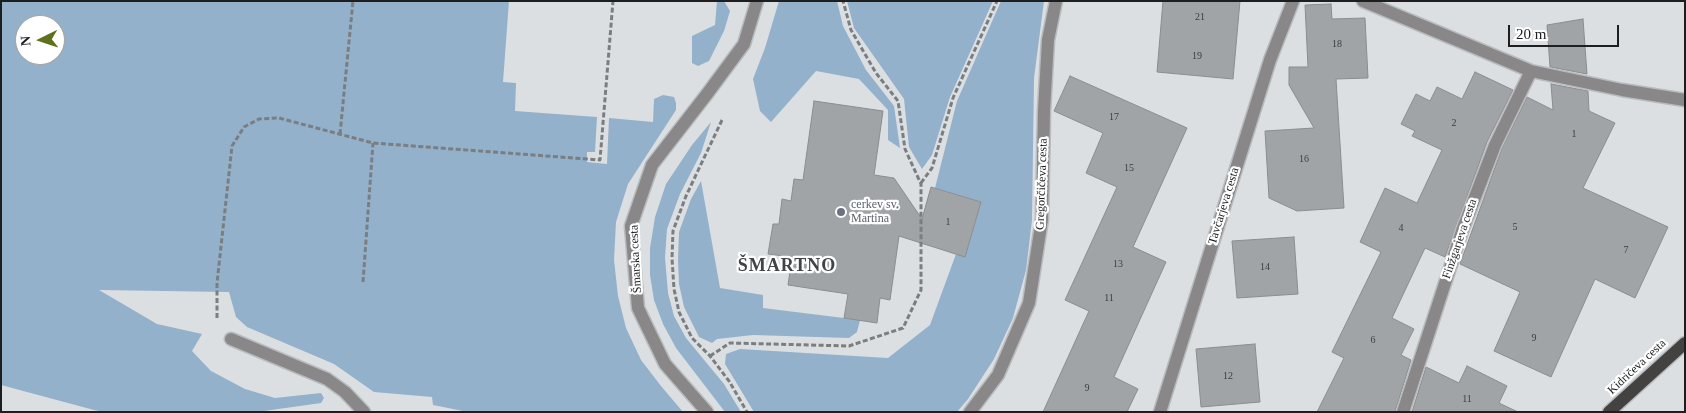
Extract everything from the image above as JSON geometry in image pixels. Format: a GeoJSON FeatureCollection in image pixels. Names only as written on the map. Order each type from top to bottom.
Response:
{"type":"FeatureCollection","features":[{"type":"Feature","properties":{"kind":"main road","name":"Kidričeva cesta"},"geometry":{"type":"LineString","coordinates":[[1609,412],[1685,343]]}},
{"type":"Feature","properties":{"kind":"street","name":"Šmarska cesta"},"geometry":{"type":"LineString","coordinates":[[707,412],[665,364],[638,308],[631,226],[652,165],[708,94],[744,44],[757,1]]}},
{"type":"Feature","properties":{"kind":"street","name":"Gregorčičeva cesta"},"geometry":{"type":"LineString","coordinates":[[970,412],[998,376],[1029,303],[1042,219],[1044,111],[1048,40],[1056,1]]}},
{"type":"Feature","properties":{"kind":"street","name":"Tavčarjeva cesta"},"geometry":{"type":"LineString","coordinates":[[1160,412],[1270,60],[1293,1]]}},
{"type":"Feature","properties":{"kind":"street"},"geometry":{"type":"LineString","coordinates":[[1363,1],[1531,71],[1622,90],[1685,100]]}},
{"type":"Feature","properties":{"kind":"street","name":"Finžgarjeva cesta"},"geometry":{"type":"LineString","coordinates":[[1403,412],[1462,231],[1495,145],[1531,71]]}},
{"type":"Feature","properties":{"kind":"street"},"geometry":{"type":"LineString","coordinates":[[231,339],[327,379],[345,392],[364,412]]}},
{"type":"Feature","properties":{"kind":"path"},"geometry":{"type":"LineString","coordinates":[[340,134],[353,1]]}},
{"type":"Feature","properties":{"kind":"path"},"geometry":{"type":"LineString","coordinates":[[231,339],[217,320],[217,283],[232,146],[244,127],[259,119],[279,118],[373,143],[600,160],[613,1]]}},
{"type":"Feature","properties":{"kind":"path"},"geometry":{"type":"LineString","coordinates":[[710,356],[730,343],[848,346],[904,328],[921,290],[921,184],[905,149],[898,101],[876,73],[851,30],[843,1]]}},
{"type":"Feature","properties":{"kind":"path"},"geometry":{"type":"LineString","coordinates":[[921,184],[932,168],[954,98],[997,1]]}},
{"type":"Feature","properties":{"kind":"path"},"geometry":{"type":"LineString","coordinates":[[722,120],[686,196],[673,231],[674,289],[680,312],[692,338],[710,356],[729,381],[747,412]]}},
{"type":"Feature","properties":{"kind":"path"},"geometry":{"type":"LineString","coordinates":[[363,282],[373,143]]}},
{"type":"Feature","properties":{"kind":"shaded area"},"geometry":{"type":"Polygon","coordinates":[[[1,1],[509,1],[503,82],[516,83],[515,111],[597,117],[595,152],[587,152],[587,162],[607,164],[609,118],[653,122],[654,99],[663,95],[674,97],[676,110],[628,184],[616,222],[614,260],[618,296],[626,328],[641,360],[683,412],[468,412],[433,405],[432,397],[374,392],[334,364],[247,327],[236,317],[229,292],[99,290],[157,324],[202,334],[192,351],[211,371],[245,389],[275,398],[321,393],[324,398],[321,403],[257,412],[104,412],[1,385],[1,1]]]}},
{"type":"Feature","properties":{"kind":"shaded area"},"geometry":{"type":"Polygon","coordinates":[[[717,1],[724,1],[730,11],[724,31],[709,61],[698,66],[692,63],[692,36],[715,25],[717,1]]]}},
{"type":"Feature","properties":{"kind":"shaded area"},"geometry":{"type":"Polygon","coordinates":[[[779,1],[837,1],[843,26],[866,70],[894,106],[900,148],[888,140],[888,110],[859,79],[816,71],[771,122],[760,111],[753,79],[765,48],[779,1]]]}},
{"type":"Feature","properties":{"kind":"shaded area"},"geometry":{"type":"Polygon","coordinates":[[[847,1],[993,1],[950,97],[932,155],[922,169],[909,147],[904,99],[854,28],[847,1]]]}},
{"type":"Feature","properties":{"kind":"shaded area"},"geometry":{"type":"Polygon","coordinates":[[[1001,1],[1044,1],[1034,78],[1032,220],[1026,270],[1013,318],[994,359],[968,399],[957,412],[754,412],[725,364],[726,354],[740,349],[888,358],[930,325],[956,254],[965,256],[981,202],[935,188],[957,101],[1001,1]]]}},
{"type":"Feature","properties":{"kind":"shaded area"},"geometry":{"type":"Polygon","coordinates":[[[711,122],[701,153],[680,194],[667,229],[665,258],[668,293],[674,316],[686,338],[724,384],[741,412],[725,412],[676,348],[663,324],[654,300],[650,275],[650,248],[655,217],[666,184],[692,145],[711,122]]]}},
{"type":"Feature","properties":{"kind":"shaded area"},"geometry":{"type":"Polygon","coordinates":[[[701,181],[720,288],[763,295],[763,308],[860,320],[857,332],[849,338],[753,335],[717,339],[712,343],[699,337],[684,307],[679,284],[678,260],[679,232],[691,199],[701,181]]]}},
{"type":"Feature","properties":{"kind":"building"},"geometry":{"type":"Polygon","coordinates":[[[1163,1],[1240,1],[1233,79],[1157,72],[1163,1]]]}},
{"type":"Feature","properties":{"kind":"building"},"geometry":{"type":"Polygon","coordinates":[[[1331,4],[1332,19],[1365,18],[1368,78],[1336,79],[1344,208],[1297,211],[1269,198],[1265,131],[1314,128],[1289,85],[1289,67],[1308,67],[1305,5],[1331,4]]]}},
{"type":"Feature","properties":{"kind":"building"},"geometry":{"type":"Polygon","coordinates":[[[1583,19],[1587,74],[1550,67],[1547,25],[1583,19]]]}},
{"type":"Feature","properties":{"kind":"building"},"geometry":{"type":"Polygon","coordinates":[[[1475,72],[1513,90],[1487,142],[1445,257],[1425,248],[1392,318],[1414,329],[1401,355],[1411,360],[1395,412],[1317,412],[1344,358],[1332,352],[1381,252],[1360,242],[1385,188],[1417,203],[1442,150],[1412,136],[1415,131],[1401,124],[1416,94],[1430,101],[1437,87],[1462,99],[1475,72]]]}},
{"type":"Feature","properties":{"kind":"building"},"geometry":{"type":"Polygon","coordinates":[[[1070,76],[1187,128],[1133,247],[1166,262],[1114,377],[1138,389],[1127,412],[1043,412],[1089,311],[1065,300],[1117,187],[1086,173],[1103,133],[1054,111],[1070,76]]]}},
{"type":"Feature","properties":{"kind":"building"},"geometry":{"type":"Polygon","coordinates":[[[1551,84],[1588,91],[1589,111],[1615,123],[1583,188],[1668,227],[1635,298],[1595,279],[1551,377],[1494,351],[1520,292],[1460,264],[1502,148],[1527,97],[1553,110],[1551,84]]]}},
{"type":"Feature","properties":{"kind":"building","name":"cerkev sv. Martina"},"geometry":{"type":"Polygon","coordinates":[[[814,101],[883,111],[874,175],[894,178],[922,219],[931,187],[981,202],[965,257],[899,236],[890,300],[880,298],[877,323],[844,318],[848,294],[788,285],[792,257],[768,254],[773,224],[779,224],[782,199],[791,201],[794,179],[803,180],[814,101]]]}},
{"type":"Feature","properties":{"kind":"building"},"geometry":{"type":"Polygon","coordinates":[[[1294,237],[1298,294],[1237,298],[1232,241],[1294,237]]]}},
{"type":"Feature","properties":{"kind":"building"},"geometry":{"type":"Polygon","coordinates":[[[1255,344],[1260,402],[1201,407],[1196,349],[1255,344]]]}},
{"type":"Feature","properties":{"kind":"building"},"geometry":{"type":"Polygon","coordinates":[[[1467,366],[1507,386],[1499,403],[1518,412],[1412,412],[1426,367],[1459,383],[1467,366]]]}},
{"type":"Feature","properties":{"kind":"place","name":"cerkev sv. Martina"},"geometry":{"type":"Point","coordinates":[841,212]}},
{"type":"Feature","properties":{"kind":"district","name":"ŠMARTNO"},"geometry":{"type":"Point","coordinates":[787,266]}}]}
